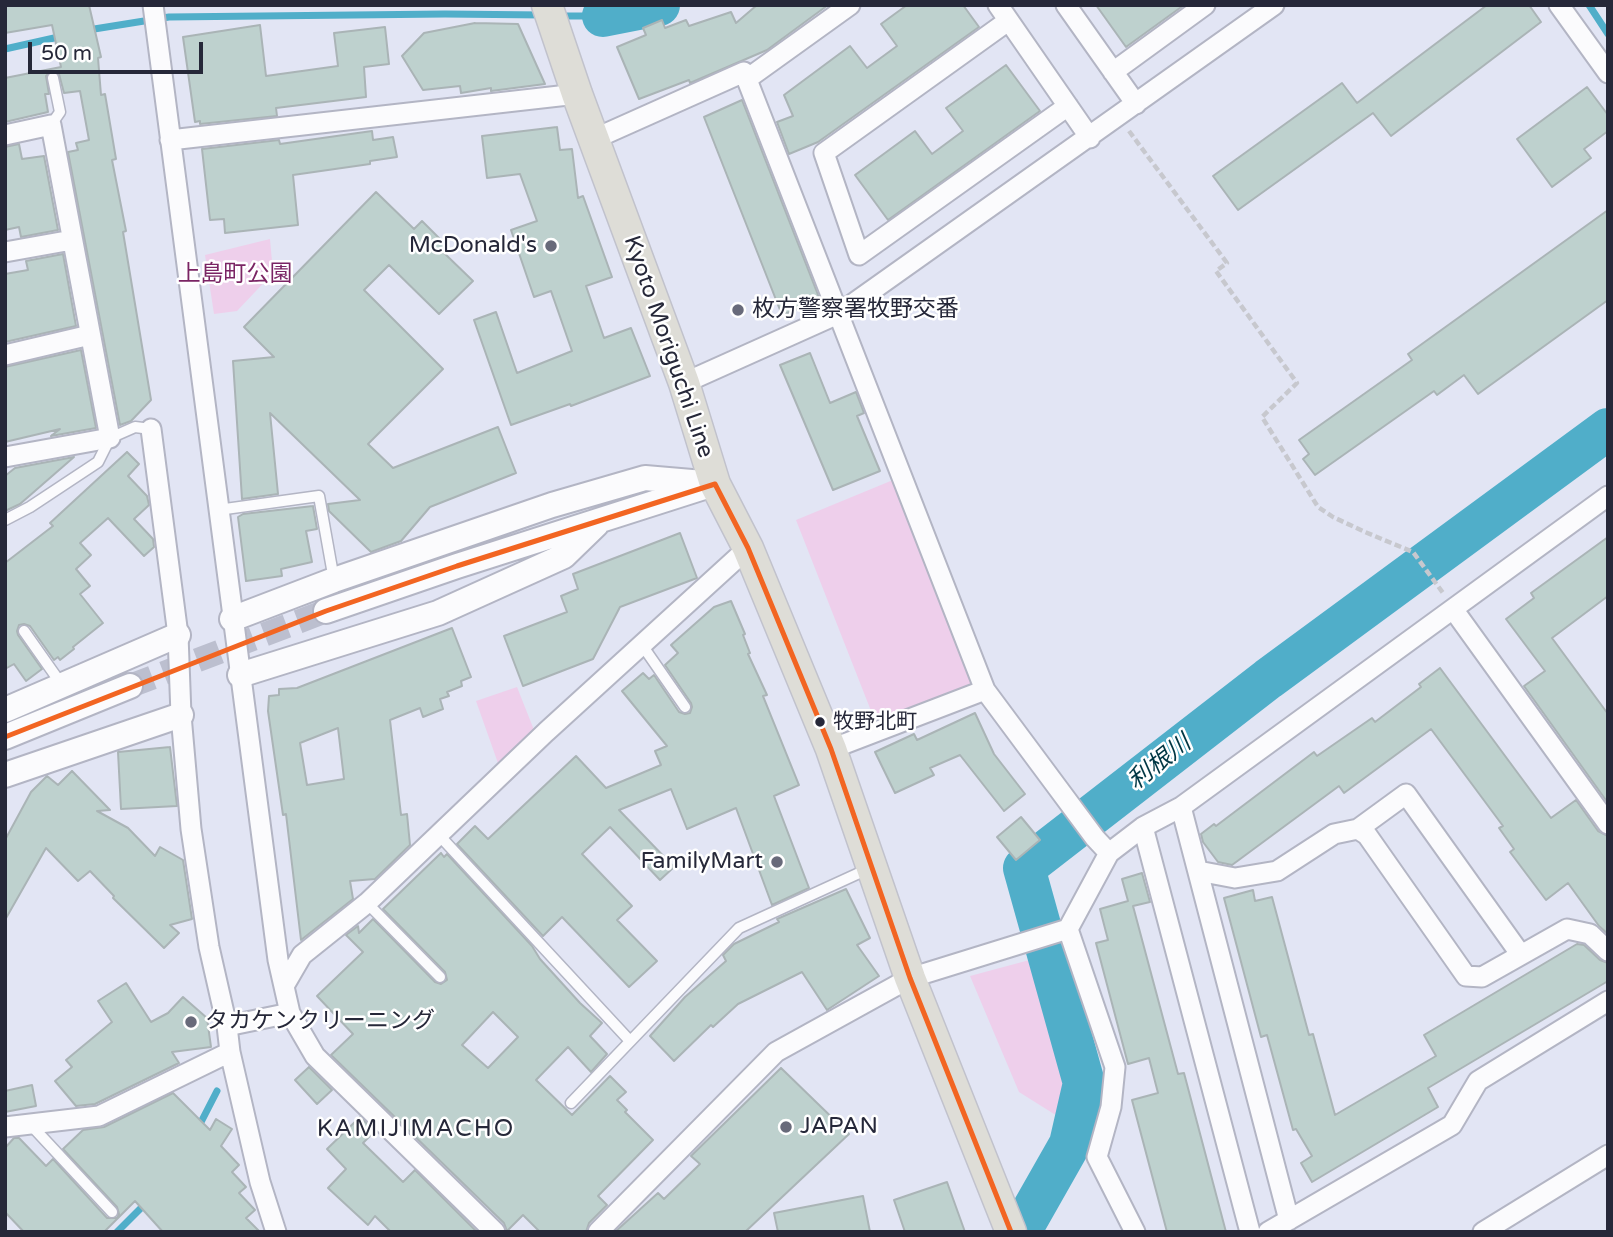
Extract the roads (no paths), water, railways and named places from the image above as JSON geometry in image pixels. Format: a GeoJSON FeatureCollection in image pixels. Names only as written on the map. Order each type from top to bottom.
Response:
{"type":"FeatureCollection","features":[{"type":"Feature","properties":{"kind":"main road","name":"Kyoto Moriguchi Line"},"geometry":{"type":"LineString","coordinates":[[547,5],[577,94],[684,383],[715,484],[748,548],[831,748],[911,978],[1008,1223]]}},
{"type":"Feature","properties":{"kind":"street"},"geometry":{"type":"LineString","coordinates":[[153,5],[278,960],[290,1013],[315,1056],[495,1232]]}},
{"type":"Feature","properties":{"kind":"street"},"geometry":{"type":"LineString","coordinates":[[747,79],[850,5]]}},
{"type":"Feature","properties":{"kind":"street"},"geometry":{"type":"LineString","coordinates":[[1066,5],[1136,104]]}},
{"type":"Feature","properties":{"kind":"street"},"geometry":{"type":"LineString","coordinates":[[1113,72],[1205,5]]}},
{"type":"Feature","properties":{"kind":"street"},"geometry":{"type":"LineString","coordinates":[[684,383],[840,313],[1274,5]]}},
{"type":"Feature","properties":{"kind":"street"},"geometry":{"type":"LineString","coordinates":[[1559,5],[1608,73]]}},
{"type":"Feature","properties":{"kind":"street"},"geometry":{"type":"LineString","coordinates":[[1068,106],[859,254],[824,153],[1003,13],[1068,106],[1090,138]]}},
{"type":"Feature","properties":{"kind":"street"},"geometry":{"type":"LineString","coordinates":[[594,139],[744,72],[985,690],[1109,853]]}},
{"type":"Feature","properties":{"kind":"street"},"geometry":{"type":"LineString","coordinates":[[170,140],[577,94]]}},
{"type":"Feature","properties":{"kind":"street"},"geometry":{"type":"LineString","coordinates":[[5,135],[51,125],[110,438],[5,457]]}},
{"type":"Feature","properties":{"kind":"street"},"geometry":{"type":"LineString","coordinates":[[5,253],[72,240]]}},
{"type":"Feature","properties":{"kind":"street"},"geometry":{"type":"LineString","coordinates":[[5,355],[89,335]]}},
{"type":"Feature","properties":{"kind":"street"},"geometry":{"type":"LineString","coordinates":[[151,429],[177,635],[181,715],[193,842],[209,947],[260,1182],[276,1232]]}},
{"type":"Feature","properties":{"kind":"street"},"geometry":{"type":"LineString","coordinates":[[232,619],[334,580],[552,505],[645,478],[715,484]]}},
{"type":"Feature","properties":{"kind":"street"},"geometry":{"type":"LineString","coordinates":[[326,611],[715,484]]}},
{"type":"Feature","properties":{"kind":"street"},"geometry":{"type":"LineString","coordinates":[[598,1232],[776,1052],[911,978],[1063,930],[1109,853],[1143,827],[1181,807],[1608,496]]}},
{"type":"Feature","properties":{"kind":"street"},"geometry":{"type":"LineString","coordinates":[[240,675],[438,613],[564,556],[601,520]]}},
{"type":"Feature","properties":{"kind":"street"},"geometry":{"type":"LineString","coordinates":[[284,986],[302,955],[367,903],[748,548]]}},
{"type":"Feature","properties":{"kind":"street"},"geometry":{"type":"LineString","coordinates":[[1453,609],[1608,824]]}},
{"type":"Feature","properties":{"kind":"street"},"geometry":{"type":"LineString","coordinates":[[5,710],[177,635]]}},
{"type":"Feature","properties":{"kind":"street"},"geometry":{"type":"LineString","coordinates":[[5,737],[130,686]]}},
{"type":"Feature","properties":{"kind":"street"},"geometry":{"type":"LineString","coordinates":[[831,748],[985,690]]}},
{"type":"Feature","properties":{"kind":"street"},"geometry":{"type":"LineString","coordinates":[[5,775],[181,715]]}},
{"type":"Feature","properties":{"kind":"street"},"geometry":{"type":"LineString","coordinates":[[1198,871],[1235,878],[1277,871],[1334,834],[1358,829],[1406,794],[1521,955]]}},
{"type":"Feature","properties":{"kind":"street"},"geometry":{"type":"LineString","coordinates":[[1181,807],[1289,1220]]}},
{"type":"Feature","properties":{"kind":"street"},"geometry":{"type":"LineString","coordinates":[[1143,827],[1250,1232]]}},
{"type":"Feature","properties":{"kind":"street"},"geometry":{"type":"LineString","coordinates":[[1358,829],[1367,835],[1466,976],[1482,977],[1567,929],[1590,934],[1608,951]]}},
{"type":"Feature","properties":{"kind":"street"},"geometry":{"type":"LineString","coordinates":[[1063,930],[1115,1067],[1111,1107],[1097,1157],[1135,1232]]}},
{"type":"Feature","properties":{"kind":"street"},"geometry":{"type":"LineString","coordinates":[[1268,1232],[1452,1125],[1478,1081],[1608,1001]]}},
{"type":"Feature","properties":{"kind":"street"},"geometry":{"type":"LineString","coordinates":[[226,1026],[290,1013]]}},
{"type":"Feature","properties":{"kind":"street"},"geometry":{"type":"LineString","coordinates":[[5,1127],[99,1116],[230,1052]]}},
{"type":"Feature","properties":{"kind":"street"},"geometry":{"type":"LineString","coordinates":[[1483,1232],[1608,1154]]}},
{"type":"Feature","properties":{"kind":"lane"},"geometry":{"type":"LineString","coordinates":[[51,125],[60,112],[53,78]]}},
{"type":"Feature","properties":{"kind":"lane"},"geometry":{"type":"LineString","coordinates":[[5,520],[30,507],[97,462],[110,438],[135,426],[151,429]]}},
{"type":"Feature","properties":{"kind":"lane"},"geometry":{"type":"LineString","coordinates":[[218,510],[319,496],[334,580]]}},
{"type":"Feature","properties":{"kind":"lane"},"geometry":{"type":"LineString","coordinates":[[24,632],[62,685]]}},
{"type":"Feature","properties":{"kind":"lane"},"geometry":{"type":"LineString","coordinates":[[642,645],[685,707]]}},
{"type":"Feature","properties":{"kind":"lane"},"geometry":{"type":"LineString","coordinates":[[438,834],[630,1041]]}},
{"type":"Feature","properties":{"kind":"lane"},"geometry":{"type":"LineString","coordinates":[[571,1103],[739,928],[872,867]]}},
{"type":"Feature","properties":{"kind":"lane"},"geometry":{"type":"LineString","coordinates":[[367,903],[440,977]]}},
{"type":"Feature","properties":{"kind":"lane"},"geometry":{"type":"LineString","coordinates":[[30,1125],[112,1212]]}},
{"type":"Feature","properties":{"kind":"waterway"},"geometry":{"type":"LineString","coordinates":[[603,16],[659,5]]}},
{"type":"Feature","properties":{"kind":"waterway"},"geometry":{"type":"LineString","coordinates":[[1589,5],[1608,34]]}},
{"type":"Feature","properties":{"kind":"waterway"},"geometry":{"type":"LineString","coordinates":[[88,30],[169,17],[544,15]]}},
{"type":"Feature","properties":{"kind":"waterway"},"geometry":{"type":"LineString","coordinates":[[559,16],[603,16]]}},
{"type":"Feature","properties":{"kind":"waterway"},"geometry":{"type":"LineString","coordinates":[[5,49],[63,36]]}},
{"type":"Feature","properties":{"kind":"waterway","name":"利根川"},"geometry":{"type":"LineString","coordinates":[[1020,1232],[1070,1144],[1084,1083],[1024,868],[1268,679],[1608,429]]}},
{"type":"Feature","properties":{"kind":"waterway"},"geometry":{"type":"LineString","coordinates":[[198,1128],[217,1091]]}},
{"type":"Feature","properties":{"kind":"waterway"},"geometry":{"type":"LineString","coordinates":[[117,1232],[146,1203]]}},
{"type":"Feature","properties":{"kind":"tunnel"},"geometry":{"type":"LineString","coordinates":[[130,686],[326,611]]}},
{"type":"Feature","properties":{"kind":"place","name":"McDonald's"},"geometry":{"type":"Point","coordinates":[551,246]}},
{"type":"Feature","properties":{"kind":"place","name":"枚方警察署牧野交番"},"geometry":{"type":"Point","coordinates":[738,310]}},
{"type":"Feature","properties":{"kind":"place","name":"牧野北町"},"geometry":{"type":"Point","coordinates":[820,722]}},
{"type":"Feature","properties":{"kind":"place","name":"FamilyMart"},"geometry":{"type":"Point","coordinates":[777,862]}},
{"type":"Feature","properties":{"kind":"place","name":"タカケンクリーニング"},"geometry":{"type":"Point","coordinates":[191,1022]}},
{"type":"Feature","properties":{"kind":"place","name":"JAPAN"},"geometry":{"type":"Point","coordinates":[786,1127]}},
{"type":"Feature","properties":{"kind":"district","name":"KAMIJIMACHO"},"geometry":{"type":"Point","coordinates":[416,1130]}},
{"type":"Feature","properties":{"kind":"park label","name":"上島町公園"},"geometry":{"type":"Point","coordinates":[235,275]}}]}
